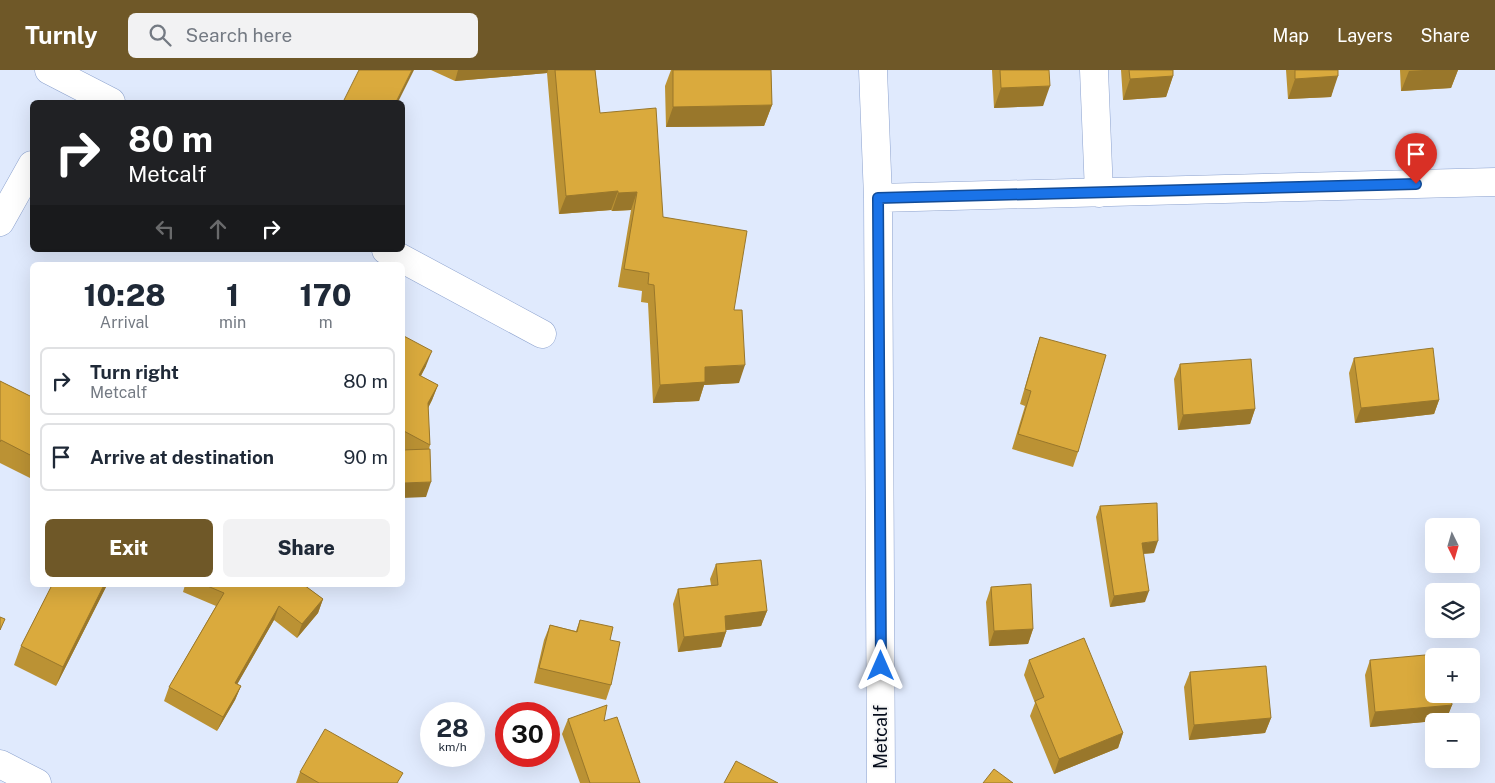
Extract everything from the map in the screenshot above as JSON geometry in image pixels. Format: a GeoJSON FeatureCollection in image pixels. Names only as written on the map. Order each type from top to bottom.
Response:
{"type":"FeatureCollection","features":[{"type":"Feature","properties":{"kind":"street"},"geometry":{"type":"LineString","coordinates":[[50,70],[107,100]]}},
{"type":"Feature","properties":{"kind":"street","name":"Metcalf"},"geometry":{"type":"LineString","coordinates":[[873,70],[878,198],[881,783]]}},
{"type":"Feature","properties":{"kind":"street"},"geometry":{"type":"LineString","coordinates":[[1094,70],[1099,193]]}},
{"type":"Feature","properties":{"kind":"street"},"geometry":{"type":"LineString","coordinates":[[0,222],[30,169]]}},
{"type":"Feature","properties":{"kind":"street"},"geometry":{"type":"LineString","coordinates":[[878,198],[1495,182]]}},
{"type":"Feature","properties":{"kind":"street"},"geometry":{"type":"LineString","coordinates":[[390,252],[542,334]]}},
{"type":"Feature","properties":{"kind":"street"},"geometry":{"type":"LineString","coordinates":[[0,764],[32,782]]}},
{"type":"Feature","properties":{"kind":"building"},"geometry":{"type":"Polygon","coordinates":[[[359,70],[412,70],[397,100],[344,100],[359,70]]]}},
{"type":"Feature","properties":{"kind":"building"},"geometry":{"type":"Polygon","coordinates":[[[555,70],[595,70],[600,113],[656,108],[663,217],[747,231],[734,310],[742,310],[745,365],[705,367],[705,382],[660,385],[654,285],[648,284],[649,273],[624,269],[637,192],[618,193],[618,191],[566,196],[555,70]]]}},
{"type":"Feature","properties":{"kind":"building"},"geometry":{"type":"Polygon","coordinates":[[[673,70],[771,70],[772,105],[673,107],[673,70]]]}},
{"type":"Feature","properties":{"kind":"building"},"geometry":{"type":"Polygon","coordinates":[[[1000,70],[1049,70],[1050,86],[1001,88],[1000,70]]]}},
{"type":"Feature","properties":{"kind":"building"},"geometry":{"type":"Polygon","coordinates":[[[1129,70],[1173,70],[1173,76],[1130,79],[1129,70]]]}},
{"type":"Feature","properties":{"kind":"building"},"geometry":{"type":"Polygon","coordinates":[[[1295,70],[1338,70],[1338,76],[1295,79],[1295,70]]]}},
{"type":"Feature","properties":{"kind":"building"},"geometry":{"type":"Polygon","coordinates":[[[405,337],[432,351],[419,375],[438,385],[428,403],[430,445],[405,432],[405,337]]]}},
{"type":"Feature","properties":{"kind":"building"},"geometry":{"type":"Polygon","coordinates":[[[1040,337],[1106,355],[1078,452],[1018,434],[1031,391],[1025,389],[1040,337]]]}},
{"type":"Feature","properties":{"kind":"building"},"geometry":{"type":"Polygon","coordinates":[[[1433,348],[1439,400],[1361,408],[1354,358],[1433,348]]]}},
{"type":"Feature","properties":{"kind":"building"},"geometry":{"type":"Polygon","coordinates":[[[1251,359],[1255,409],[1183,415],[1180,364],[1251,359]]]}},
{"type":"Feature","properties":{"kind":"building"},"geometry":{"type":"Polygon","coordinates":[[[0,381],[30,396],[30,455],[1,440],[0,442],[0,381]]]}},
{"type":"Feature","properties":{"kind":"building"},"geometry":{"type":"Polygon","coordinates":[[[430,449],[431,482],[405,483],[405,450],[430,449]]]}},
{"type":"Feature","properties":{"kind":"building"},"geometry":{"type":"Polygon","coordinates":[[[1157,503],[1158,541],[1142,543],[1149,591],[1114,596],[1100,506],[1157,503]]]}},
{"type":"Feature","properties":{"kind":"building"},"geometry":{"type":"Polygon","coordinates":[[[761,560],[767,611],[725,616],[726,632],[684,637],[678,589],[718,585],[716,564],[761,560]]]}},
{"type":"Feature","properties":{"kind":"building"},"geometry":{"type":"Polygon","coordinates":[[[1031,584],[1033,629],[994,631],[991,587],[1031,584]]]}},
{"type":"Feature","properties":{"kind":"building"},"geometry":{"type":"Polygon","coordinates":[[[51,587],[103,587],[63,667],[21,646],[51,587]]]}},
{"type":"Feature","properties":{"kind":"building"},"geometry":{"type":"Polygon","coordinates":[[[210,587],[307,587],[323,599],[302,624],[279,606],[235,683],[241,686],[223,717],[169,687],[224,593],[210,587]]]}},
{"type":"Feature","properties":{"kind":"building"},"geometry":{"type":"Polygon","coordinates":[[[0,617],[5,619],[0,630],[0,617]]]}},
{"type":"Feature","properties":{"kind":"building"},"geometry":{"type":"Polygon","coordinates":[[[580,620],[613,627],[610,640],[620,642],[611,685],[539,668],[550,625],[577,632],[580,620]]]}},
{"type":"Feature","properties":{"kind":"building"},"geometry":{"type":"Polygon","coordinates":[[[1084,638],[1123,733],[1059,759],[1035,701],[1044,697],[1029,660],[1084,638]]]}},
{"type":"Feature","properties":{"kind":"building"},"geometry":{"type":"Polygon","coordinates":[[[1425,655],[1425,703],[1452,703],[1452,705],[1375,712],[1370,660],[1425,655]]]}},
{"type":"Feature","properties":{"kind":"building"},"geometry":{"type":"Polygon","coordinates":[[[1266,666],[1271,718],[1194,725],[1190,672],[1266,666]]]}},
{"type":"Feature","properties":{"kind":"building"},"geometry":{"type":"Polygon","coordinates":[[[607,705],[604,721],[617,717],[640,783],[590,783],[568,719],[607,705]]]}},
{"type":"Feature","properties":{"kind":"building"},"geometry":{"type":"Polygon","coordinates":[[[325,729],[403,773],[397,783],[319,783],[300,772],[325,729]]]}},
{"type":"Feature","properties":{"kind":"building"},"geometry":{"type":"Polygon","coordinates":[[[736,761],[778,783],[724,783],[736,761]]]}},
{"type":"Feature","properties":{"kind":"building"},"geometry":{"type":"Polygon","coordinates":[[[994,769],[1013,783],[983,783],[994,769]]]}},
{"type":"Feature","properties":{"kind":"route"},"geometry":{"type":"LineString","coordinates":[[881,666],[878,198],[1416,184]]}}]}
